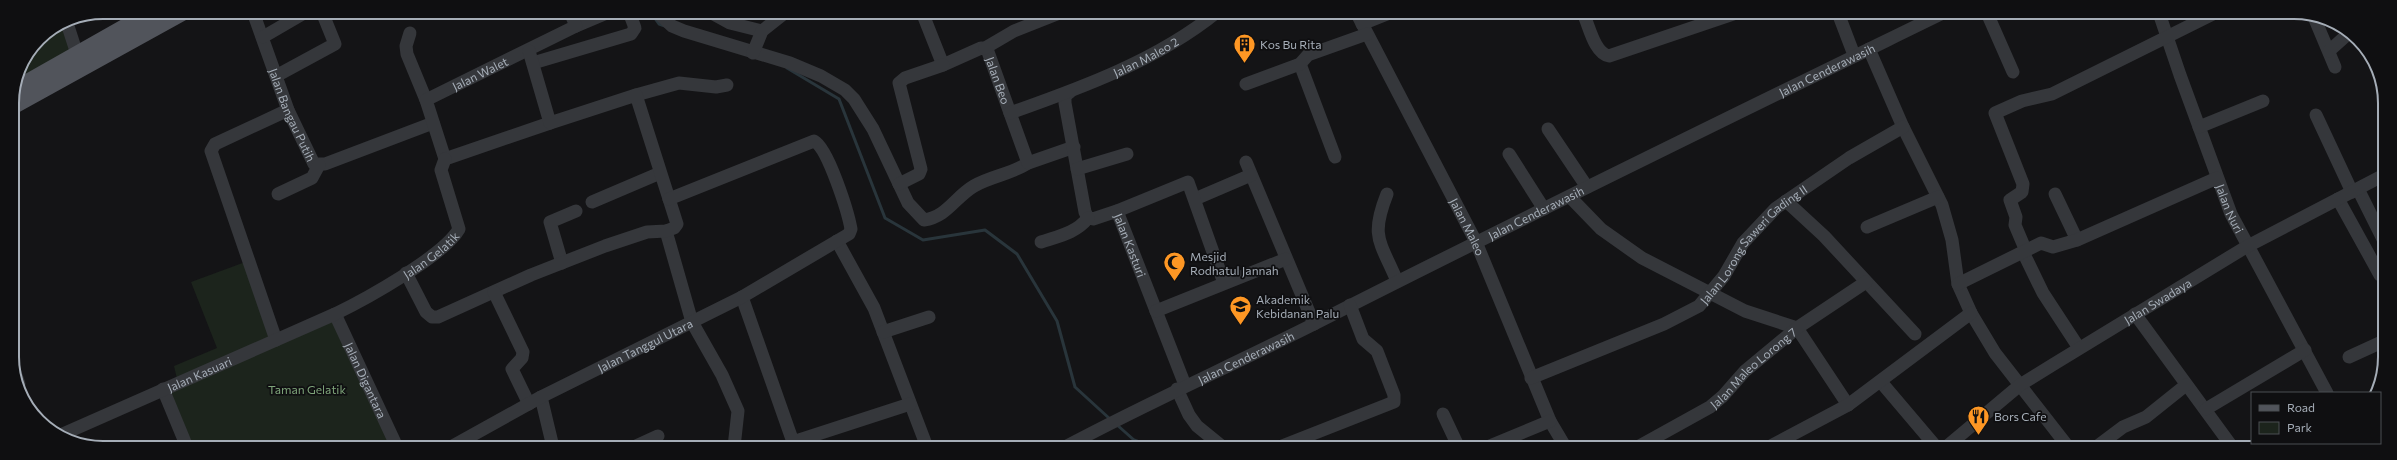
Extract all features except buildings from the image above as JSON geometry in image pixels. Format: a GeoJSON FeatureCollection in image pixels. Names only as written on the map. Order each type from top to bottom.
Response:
{"type":"FeatureCollection","features":[{"type":"Feature","properties":{"kind":"main road"},"geometry":{"type":"LineString","coordinates":[[21,85],[139,19]]}},
{"type":"Feature","properties":{"kind":"main road"},"geometry":{"type":"LineString","coordinates":[[19,103],[171,19]]}},
{"type":"Feature","properties":{"kind":"street","name":"Jalan Bangau Putih"},"geometry":{"type":"LineString","coordinates":[[256,19],[288,110],[314,164],[319,165],[433,123]]}},
{"type":"Feature","properties":{"kind":"street"},"geometry":{"type":"LineString","coordinates":[[263,37],[294,19]]}},
{"type":"Feature","properties":{"kind":"street"},"geometry":{"type":"LineString","coordinates":[[276,76],[335,44],[325,19]]}},
{"type":"Feature","properties":{"kind":"street"},"geometry":{"type":"LineString","coordinates":[[573,19],[576,26]]}},
{"type":"Feature","properties":{"kind":"street","name":"Jalan Walet"},"geometry":{"type":"LineString","coordinates":[[426,100],[459,82],[531,57],[576,26],[592,19]]}},
{"type":"Feature","properties":{"kind":"street"},"geometry":{"type":"LineString","coordinates":[[550,123],[531,57],[631,34],[635,28],[632,19]]}},
{"type":"Feature","properties":{"kind":"street"},"geometry":{"type":"LineString","coordinates":[[664,19],[672,26],[684,32],[790,63],[821,76],[845,90],[854,99],[873,129],[908,203],[917,215],[924,220],[931,219],[948,210],[973,187],[987,179],[1021,168],[1074,147]]}},
{"type":"Feature","properties":{"kind":"street"},"geometry":{"type":"LineString","coordinates":[[723,19],[730,23],[762,31]]}},
{"type":"Feature","properties":{"kind":"street"},"geometry":{"type":"LineString","coordinates":[[753,53],[762,31],[777,19]]}},
{"type":"Feature","properties":{"kind":"street"},"geometry":{"type":"LineString","coordinates":[[925,19],[943,65]]}},
{"type":"Feature","properties":{"kind":"street"},"geometry":{"type":"LineString","coordinates":[[985,48],[1014,31],[1044,19]]}},
{"type":"Feature","properties":{"kind":"street","name":"Jalan Maleo 2"},"geometry":{"type":"LineString","coordinates":[[1010,113],[1070,92],[1156,51],[1206,19]]}},
{"type":"Feature","properties":{"kind":"street"},"geometry":{"type":"LineString","coordinates":[[1246,84],[1300,64],[1308,55],[1362,24],[1374,19]]}},
{"type":"Feature","properties":{"kind":"street"},"geometry":{"type":"LineString","coordinates":[[1586,19],[1598,48],[1603,54],[1609,56],[1718,19]]}},
{"type":"Feature","properties":{"kind":"street"},"geometry":{"type":"LineString","coordinates":[[1840,19],[1854,55]]}},
{"type":"Feature","properties":{"kind":"street","name":"Jalan Cenderawasih"},"geometry":{"type":"LineString","coordinates":[[1078,441],[1181,387],[1314,324],[1397,281],[1570,197],[1587,187],[1854,55],[1931,19]]}},
{"type":"Feature","properties":{"kind":"street"},"geometry":{"type":"LineString","coordinates":[[1990,19],[2013,72]]}},
{"type":"Feature","properties":{"kind":"street","name":"Jalan Nuri"},"geometry":{"type":"LineString","coordinates":[[2161,19],[2231,214],[2246,247],[2305,350],[2326,392]]}},
{"type":"Feature","properties":{"kind":"street"},"geometry":{"type":"LineString","coordinates":[[2079,348],[2043,293],[2024,252],[2015,225],[2016,217],[2010,200],[2022,192],[2023,184],[1995,113],[2022,101],[2052,94],[2202,19]]}},
{"type":"Feature","properties":{"kind":"street"},"geometry":{"type":"LineString","coordinates":[[2316,22],[2335,67]]}},
{"type":"Feature","properties":{"kind":"street","name":"Jalan Maleo"},"geometry":{"type":"LineString","coordinates":[[1362,24],[1476,242],[1531,378],[1550,421],[1562,441]]}},
{"type":"Feature","properties":{"kind":"street"},"geometry":{"type":"LineString","coordinates":[[68,26],[77,54]]}},
{"type":"Feature","properties":{"kind":"street"},"geometry":{"type":"LineString","coordinates":[[410,32],[406,46],[407,54],[426,100],[445,159],[550,123],[678,83],[716,87],[727,85]]}},
{"type":"Feature","properties":{"kind":"street"},"geometry":{"type":"LineString","coordinates":[[2328,51],[2345,36]]}},
{"type":"Feature","properties":{"kind":"street","name":"Jalan Beo"},"geometry":{"type":"LineString","coordinates":[[899,184],[919,174],[921,169],[899,83],[902,79],[943,65],[985,48],[1028,164]]}},
{"type":"Feature","properties":{"kind":"street"},"geometry":{"type":"LineString","coordinates":[[1869,49],[1903,127],[1938,197],[1952,240],[1958,284],[1971,313],[1995,353],[2061,441]]}},
{"type":"Feature","properties":{"kind":"street"},"geometry":{"type":"LineString","coordinates":[[1300,64],[1335,157]]}},
{"type":"Feature","properties":{"kind":"street"},"geometry":{"type":"LineString","coordinates":[[1041,242],[1071,232],[1081,226],[1088,218],[1085,212],[1065,103],[1065,96],[1070,92]]}},
{"type":"Feature","properties":{"kind":"street"},"geometry":{"type":"LineString","coordinates":[[406,273],[426,312],[432,317],[438,317],[562,263],[647,232],[666,231],[674,228],[677,224],[636,95]]}},
{"type":"Feature","properties":{"kind":"street"},"geometry":{"type":"LineString","coordinates":[[2199,127],[2263,101]]}},
{"type":"Feature","properties":{"kind":"street"},"geometry":{"type":"LineString","coordinates":[[276,340],[212,151],[215,144],[288,110]]}},
{"type":"Feature","properties":{"kind":"street"},"geometry":{"type":"LineString","coordinates":[[2316,115],[2355,191],[2378,231]]}},
{"type":"Feature","properties":{"kind":"street","name":"Jalan Lorong Saweri Gading II"},"geometry":{"type":"LineString","coordinates":[[1531,378],[1675,319],[1699,306],[1711,295],[1754,230],[1786,200],[1850,158],[1903,127]]}},
{"type":"Feature","properties":{"kind":"street"},"geometry":{"type":"LineString","coordinates":[[1548,129],[1587,187]]}},
{"type":"Feature","properties":{"kind":"street","name":"Jalan Tanggul Utara"},"geometry":{"type":"LineString","coordinates":[[462,441],[541,397],[692,322],[744,300],[840,246],[849,234],[850,224],[830,165],[821,147],[814,141],[669,199]]}},
{"type":"Feature","properties":{"kind":"street"},"geometry":{"type":"LineString","coordinates":[[1077,169],[1127,154]]}},
{"type":"Feature","properties":{"kind":"street"},"geometry":{"type":"LineString","coordinates":[[1509,154],[1544,209]]}},
{"type":"Feature","properties":{"kind":"street","name":"Jalan Gelatik"},"geometry":{"type":"LineString","coordinates":[[335,314],[367,298],[406,273],[455,236],[460,229],[441,170],[445,159]]}},
{"type":"Feature","properties":{"kind":"street"},"geometry":{"type":"LineString","coordinates":[[1246,162],[1314,324]]}},
{"type":"Feature","properties":{"kind":"street"},"geometry":{"type":"LineString","coordinates":[[278,194],[312,178],[319,165]]}},
{"type":"Feature","properties":{"kind":"street"},"geometry":{"type":"LineString","coordinates":[[592,202],[660,172]]}},
{"type":"Feature","properties":{"kind":"street"},"geometry":{"type":"LineString","coordinates":[[1195,199],[1251,175]]}},
{"type":"Feature","properties":{"kind":"street"},"geometry":{"type":"LineString","coordinates":[[1958,284],[2041,243],[2053,247],[2077,240],[2217,178]]}},
{"type":"Feature","properties":{"kind":"street","name":"Jalan Swadaya"},"geometry":{"type":"LineString","coordinates":[[1953,441],[2020,385],[2079,348],[2246,247],[2378,178]]}},
{"type":"Feature","properties":{"kind":"street"},"geometry":{"type":"LineString","coordinates":[[1116,211],[1186,181],[1190,184],[1224,282]]}},
{"type":"Feature","properties":{"kind":"street"},"geometry":{"type":"LineString","coordinates":[[1387,194],[1376,226],[1378,237],[1397,281]]}},
{"type":"Feature","properties":{"kind":"street"},"geometry":{"type":"LineString","coordinates":[[2054,194],[2077,240]]}},
{"type":"Feature","properties":{"kind":"street"},"geometry":{"type":"LineString","coordinates":[[1570,197],[1589,218],[1617,241],[1642,258],[1711,295],[1745,311],[1797,328],[1848,405]]}},
{"type":"Feature","properties":{"kind":"street"},"geometry":{"type":"LineString","coordinates":[[1868,227],[1938,197]]}},
{"type":"Feature","properties":{"kind":"street"},"geometry":{"type":"LineString","coordinates":[[2338,199],[2378,271]]}},
{"type":"Feature","properties":{"kind":"street"},"geometry":{"type":"LineString","coordinates":[[1786,200],[1824,236],[1915,334]]}},
{"type":"Feature","properties":{"kind":"street"},"geometry":{"type":"LineString","coordinates":[[562,263],[550,222],[576,211]]}},
{"type":"Feature","properties":{"kind":"street","name":"Jalan Kasturi"},"geometry":{"type":"LineString","coordinates":[[1088,218],[1093,219],[1116,211],[1156,311],[1181,387],[1188,415],[1197,426],[1215,441]]}},
{"type":"Feature","properties":{"kind":"street"},"geometry":{"type":"LineString","coordinates":[[666,231],[692,322],[722,375],[738,411],[735,441]]}},
{"type":"Feature","properties":{"kind":"street"},"geometry":{"type":"LineString","coordinates":[[840,246],[874,308],[925,441]]}},
{"type":"Feature","properties":{"kind":"street"},"geometry":{"type":"LineString","coordinates":[[1156,311],[1224,282],[1286,259]]}},
{"type":"Feature","properties":{"kind":"street","name":"Jalan Maleo Lorong 7"},"geometry":{"type":"LineString","coordinates":[[1648,441],[1718,401],[1745,371],[1797,328],[1866,282]]}},
{"type":"Feature","properties":{"kind":"street"},"geometry":{"type":"LineString","coordinates":[[494,292],[523,352],[522,358],[512,369],[529,404]]}},
{"type":"Feature","properties":{"kind":"street"},"geometry":{"type":"LineString","coordinates":[[744,300],[793,441]]}},
{"type":"Feature","properties":{"kind":"street"},"geometry":{"type":"LineString","coordinates":[[1295,441],[1394,402],[1394,395],[1377,351],[1362,339],[1350,305]]}},
{"type":"Feature","properties":{"kind":"street"},"geometry":{"type":"LineString","coordinates":[[1781,441],[1848,405],[1881,382],[1971,313]]}},
{"type":"Feature","properties":{"kind":"street","name":"Jalan Kasuari"},"geometry":{"type":"LineString","coordinates":[[67,432],[335,314]]}},
{"type":"Feature","properties":{"kind":"street","name":"Jalan Digantara"},"geometry":{"type":"LineString","coordinates":[[335,314],[394,441]]}},
{"type":"Feature","properties":{"kind":"street"},"geometry":{"type":"LineString","coordinates":[[2135,314],[2186,385],[2206,409],[2229,441]]}},
{"type":"Feature","properties":{"kind":"street"},"geometry":{"type":"LineString","coordinates":[[883,332],[929,317]]}},
{"type":"Feature","properties":{"kind":"street"},"geometry":{"type":"LineString","coordinates":[[2350,357],[2378,344]]}},
{"type":"Feature","properties":{"kind":"street"},"geometry":{"type":"LineString","coordinates":[[2206,409],[2305,350]]}},
{"type":"Feature","properties":{"kind":"street"},"geometry":{"type":"LineString","coordinates":[[1881,382],[1930,441]]}},
{"type":"Feature","properties":{"kind":"street"},"geometry":{"type":"LineString","coordinates":[[2104,441],[2123,427],[2146,417],[2186,385]]}},
{"type":"Feature","properties":{"kind":"street"},"geometry":{"type":"LineString","coordinates":[[163,389],[185,441]]}},
{"type":"Feature","properties":{"kind":"street"},"geometry":{"type":"LineString","coordinates":[[541,397],[552,441]]}},
{"type":"Feature","properties":{"kind":"street"},"geometry":{"type":"LineString","coordinates":[[805,441],[910,404]]}},
{"type":"Feature","properties":{"kind":"street"},"geometry":{"type":"LineString","coordinates":[[1444,414],[1456,441]]}},
{"type":"Feature","properties":{"kind":"street"},"geometry":{"type":"LineString","coordinates":[[1502,441],[1550,421]]}},
{"type":"Feature","properties":{"kind":"street"},"geometry":{"type":"LineString","coordinates":[[647,441],[658,436]]}},
{"type":"Feature","properties":{"kind":"green space"},"geometry":{"type":"Polygon","coordinates":[[[66,28],[77,71],[19,99],[25,71],[36,52],[48,40],[66,28]]]}},
{"type":"Feature","properties":{"kind":"green space","name":"Taman Gelatik"},"geometry":{"type":"Polygon","coordinates":[[[248,261],[275,340],[336,312],[393,441],[187,441],[164,389],[178,383],[174,366],[217,348],[191,282],[248,261]]]}},
{"type":"Feature","properties":{"kind":"waterway"},"geometry":{"type":"LineString","coordinates":[[655,19],[659,24],[665,26]]}},
{"type":"Feature","properties":{"kind":"waterway"},"geometry":{"type":"LineString","coordinates":[[787,68],[839,99],[885,218],[923,240],[985,230],[1017,254],[1057,321],[1075,387],[1110,419]]}},
{"type":"Feature","properties":{"kind":"waterway"},"geometry":{"type":"LineString","coordinates":[[1116,424],[1137,441]]}},
{"type":"Feature","properties":{"kind":"place","name":"Kos Bu Rita"},"geometry":{"type":"Point","coordinates":[1244,64]}},
{"type":"Feature","properties":{"kind":"place","name":"Mesjid Rodhatul Jannah"},"geometry":{"type":"Point","coordinates":[1175,282]}},
{"type":"Feature","properties":{"kind":"place","name":"Akademik Kebidanan Palu"},"geometry":{"type":"Point","coordinates":[1241,326]}},
{"type":"Feature","properties":{"kind":"place","name":"Bors Cafe"},"geometry":{"type":"Point","coordinates":[1978,436]}}]}
